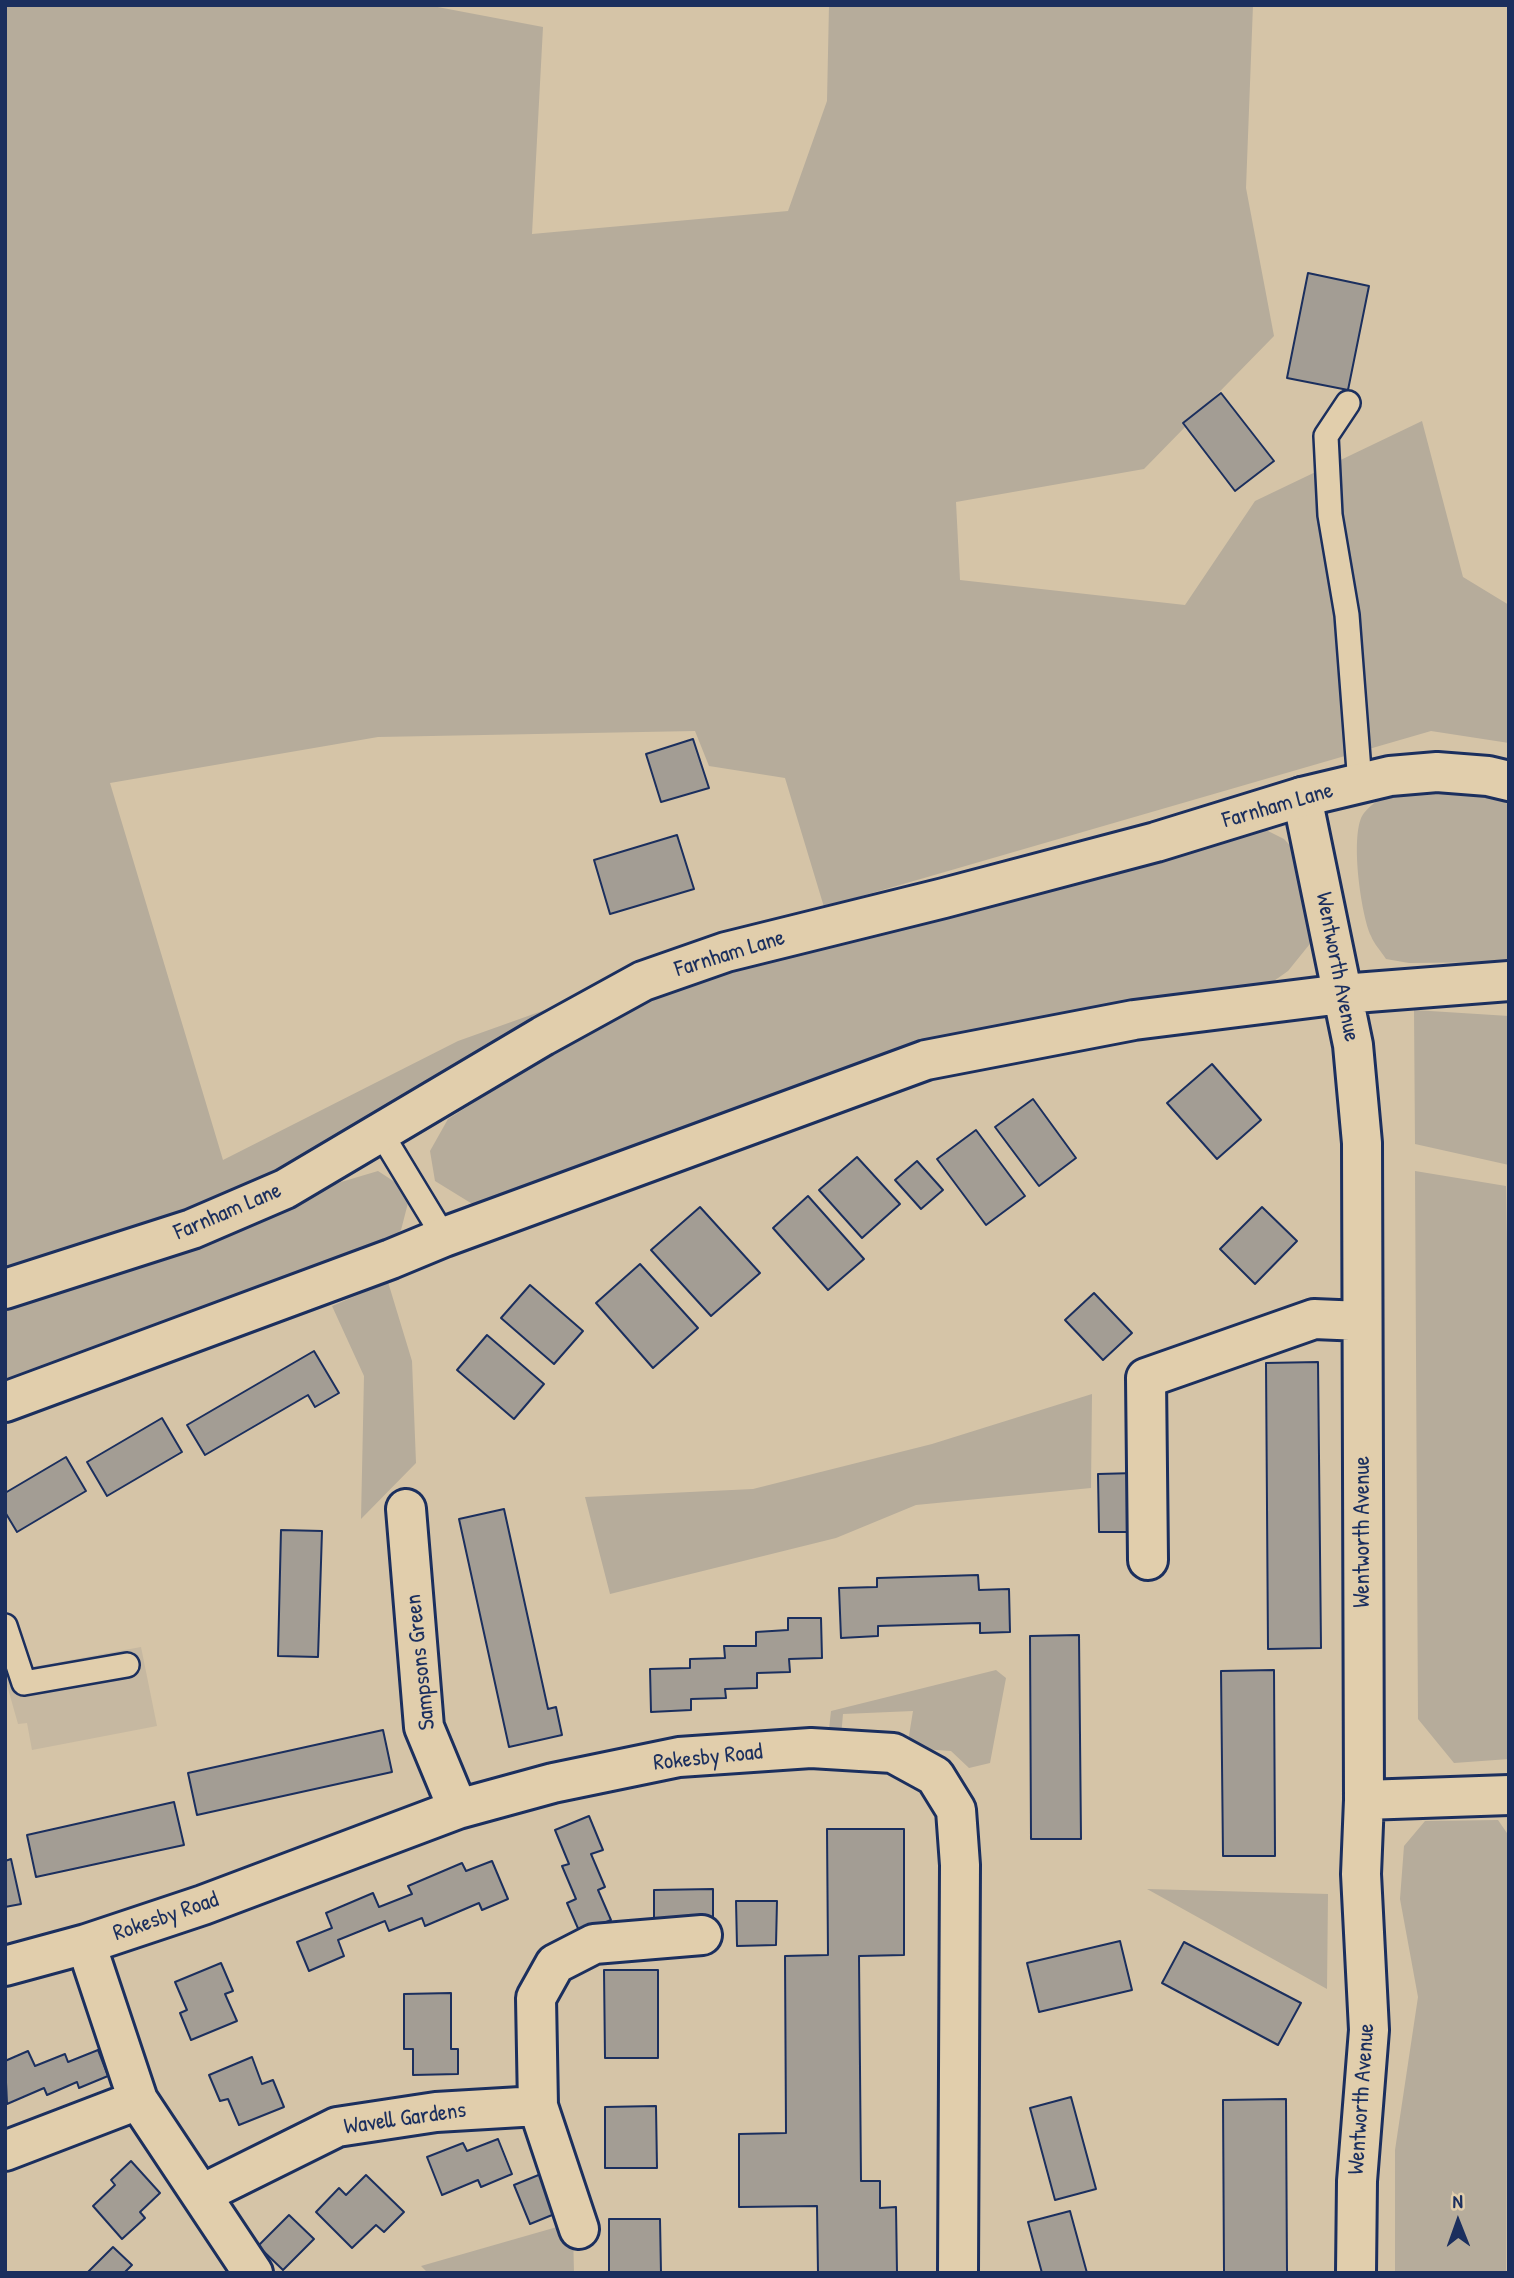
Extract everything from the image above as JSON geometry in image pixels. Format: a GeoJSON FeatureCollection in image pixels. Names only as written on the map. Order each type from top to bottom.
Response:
{"type":"FeatureCollection","features":[{"type":"Feature","properties":{"kind":"street","name":"Farnham Lane"},"geometry":{"type":"LineString","coordinates":[[5,1289],[192,1230],[285,1189],[543,1036],[643,981],[726,952],[1156,842],[1302,797],[1390,776],[1437,772],[1488,776],[1509,781]]}},
{"type":"Feature","properties":{"kind":"street","name":"Wentworth Avenue"},"geometry":{"type":"LineString","coordinates":[[1302,797],[1353,1045],[1362,1143],[1364,1800],[1361,1874],[1369,2030],[1357,2181],[1356,2273]]}},
{"type":"Feature","properties":{"kind":"street"},"geometry":{"type":"LineString","coordinates":[[5,1402],[926,1060],[1134,1020],[1342,994],[1509,982]]}},
{"type":"Feature","properties":{"kind":"street"},"geometry":{"type":"LineString","coordinates":[[1147,1560],[1146,1378],[1314,1319],[1362,1321]]}},
{"type":"Feature","properties":{"kind":"street","name":"Sampsons Green"},"geometry":{"type":"LineString","coordinates":[[406,1510],[424,1727],[458,1809]]}},
{"type":"Feature","properties":{"kind":"street","name":"Rokesby Road"},"geometry":{"type":"LineString","coordinates":[[5,1966],[86,1944],[203,1905],[458,1809],[553,1783],[679,1757],[798,1749],[893,1754],[935,1776],[956,1810],[960,1865],[958,2273]]}},
{"type":"Feature","properties":{"kind":"street"},"geometry":{"type":"LineString","coordinates":[[1364,1800],[1509,1795]]}},
{"type":"Feature","properties":{"kind":"street"},"geometry":{"type":"LineString","coordinates":[[579,2229],[538,2106],[536,1998],[555,1964],[594,1944],[702,1935]]}},
{"type":"Feature","properties":{"kind":"street"},"geometry":{"type":"LineString","coordinates":[[86,1944],[138,2099],[253,2273]]}},
{"type":"Feature","properties":{"kind":"street"},"geometry":{"type":"LineString","coordinates":[[5,2151],[138,2099]]}},
{"type":"Feature","properties":{"kind":"street","name":"Wavell Gardens"},"geometry":{"type":"LineString","coordinates":[[202,2194],[337,2127],[436,2112],[538,2106]]}},
{"type":"Feature","properties":{"kind":"lane"},"geometry":{"type":"LineString","coordinates":[[1348,403],[1325,436],[1330,515],[1347,615],[1360,784]]}},
{"type":"Feature","properties":{"kind":"lane"},"geometry":{"type":"LineString","coordinates":[[381,1133],[444,1237]]}},
{"type":"Feature","properties":{"kind":"lane"},"geometry":{"type":"LineString","coordinates":[[5,1626],[24,1683],[127,1665]]}},
{"type":"Feature","properties":{"kind":"shaded area"},"geometry":{"type":"Polygon","coordinates":[[[5,5],[427,5],[543,27],[532,234],[788,211],[827,101],[829,5],[1253,5],[1246,188],[1274,336],[1144,469],[956,502],[960,580],[1185,605],[1255,501],[1422,421],[1463,577],[1509,605],[1509,743],[1431,731],[824,907],[785,778],[709,766],[695,731],[378,737],[110,783],[223,1160],[458,1041],[612,986],[207,1215],[5,1282],[5,5]]]}},
{"type":"Feature","properties":{"kind":"shaded area"},"geometry":{"type":"Polygon","coordinates":[[[1426,784],[1509,792],[1509,962],[1409,963],[1386,959],[1372,939],[1358,873],[1357,837],[1360,823],[1364,813],[1377,801],[1426,784]]]}},
{"type":"Feature","properties":{"kind":"shaded area"},"geometry":{"type":"Polygon","coordinates":[[[1262,828],[1284,839],[1305,861],[1319,907],[1309,945],[1288,971],[1264,988],[993,1035],[506,1209],[474,1205],[435,1181],[430,1151],[448,1119],[574,1039],[665,991],[1057,880],[1262,828]]]}},
{"type":"Feature","properties":{"kind":"shaded area"},"geometry":{"type":"Polygon","coordinates":[[[1414,1010],[1509,1016],[1509,1165],[1415,1144],[1414,1010]]]}},
{"type":"Feature","properties":{"kind":"shaded area"},"geometry":{"type":"Polygon","coordinates":[[[378,1171],[401,1186],[408,1203],[401,1230],[385,1243],[5,1390],[5,1301],[183,1244],[341,1182],[378,1171]]]}},
{"type":"Feature","properties":{"kind":"shaded area"},"geometry":{"type":"Polygon","coordinates":[[[1415,1171],[1506,1186],[1509,1357],[1509,1759],[1454,1763],[1418,1719],[1415,1171]]]}},
{"type":"Feature","properties":{"kind":"shaded area"},"geometry":{"type":"Polygon","coordinates":[[[388,1282],[412,1361],[416,1463],[361,1519],[364,1376],[332,1306],[388,1282]]]}},
{"type":"Feature","properties":{"kind":"shaded area"},"geometry":{"type":"Polygon","coordinates":[[[1092,1394],[1091,1488],[916,1505],[836,1538],[610,1594],[585,1497],[753,1489],[932,1444],[1092,1394]]]}},
{"type":"Feature","properties":{"kind":"shaded area"},"geometry":{"type":"Polygon","coordinates":[[[5,1612],[21,1669],[141,1647],[157,1726],[32,1750],[27,1723],[18,1724],[5,1678],[5,1612]]]}},
{"type":"Feature","properties":{"kind":"shaded area"},"geometry":{"type":"Polygon","coordinates":[[[996,1670],[1006,1678],[990,1763],[969,1768],[951,1751],[907,1748],[913,1711],[843,1714],[840,1748],[827,1748],[831,1711],[996,1670]]]}},
{"type":"Feature","properties":{"kind":"shaded area"},"geometry":{"type":"Polygon","coordinates":[[[1498,1820],[1509,1836],[1506,2273],[1395,2273],[1395,2150],[1418,1997],[1400,1899],[1404,1846],[1425,1821],[1498,1820]]]}},
{"type":"Feature","properties":{"kind":"shaded area"},"geometry":{"type":"Polygon","coordinates":[[[1147,1889],[1328,1894],[1327,1989],[1147,1889]]]}},
{"type":"Feature","properties":{"kind":"shaded area"},"geometry":{"type":"Polygon","coordinates":[[[564,2225],[573,2230],[574,2273],[428,2273],[421,2266],[564,2225]]]}},
{"type":"Feature","properties":{"kind":"building"},"geometry":{"type":"Polygon","coordinates":[[[1308,273],[1369,286],[1348,390],[1287,378],[1308,273]]]}},
{"type":"Feature","properties":{"kind":"building"},"geometry":{"type":"Polygon","coordinates":[[[1221,393],[1274,461],[1235,491],[1183,423],[1221,393]]]}},
{"type":"Feature","properties":{"kind":"building"},"geometry":{"type":"Polygon","coordinates":[[[693,739],[709,788],[661,802],[646,754],[693,739]]]}},
{"type":"Feature","properties":{"kind":"building"},"geometry":{"type":"Polygon","coordinates":[[[677,835],[694,889],[610,914],[594,860],[677,835]]]}},
{"type":"Feature","properties":{"kind":"building"},"geometry":{"type":"Polygon","coordinates":[[[1212,1064],[1261,1120],[1217,1159],[1167,1103],[1212,1064]]]}},
{"type":"Feature","properties":{"kind":"building"},"geometry":{"type":"Polygon","coordinates":[[[1033,1099],[1076,1158],[1039,1186],[995,1127],[1033,1099]]]}},
{"type":"Feature","properties":{"kind":"building"},"geometry":{"type":"Polygon","coordinates":[[[976,1130],[1025,1196],[986,1225],[937,1159],[976,1130]]]}},
{"type":"Feature","properties":{"kind":"building"},"geometry":{"type":"Polygon","coordinates":[[[857,1157],[900,1204],[862,1238],[819,1190],[857,1157]]]}},
{"type":"Feature","properties":{"kind":"building"},"geometry":{"type":"Polygon","coordinates":[[[917,1161],[943,1190],[921,1209],[895,1180],[917,1161]]]}},
{"type":"Feature","properties":{"kind":"building"},"geometry":{"type":"Polygon","coordinates":[[[808,1196],[864,1259],[828,1290],[773,1228],[808,1196]]]}},
{"type":"Feature","properties":{"kind":"building"},"geometry":{"type":"Polygon","coordinates":[[[700,1207],[760,1273],[711,1316],[651,1250],[700,1207]]]}},
{"type":"Feature","properties":{"kind":"building"},"geometry":{"type":"Polygon","coordinates":[[[1262,1207],[1297,1241],[1255,1284],[1220,1249],[1262,1207]]]}},
{"type":"Feature","properties":{"kind":"building"},"geometry":{"type":"Polygon","coordinates":[[[640,1264],[698,1328],[653,1368],[596,1303],[640,1264]]]}},
{"type":"Feature","properties":{"kind":"building"},"geometry":{"type":"Polygon","coordinates":[[[530,1285],[583,1331],[554,1364],[501,1318],[530,1285]]]}},
{"type":"Feature","properties":{"kind":"building"},"geometry":{"type":"Polygon","coordinates":[[[1094,1293],[1132,1333],[1103,1360],[1065,1320],[1094,1293]]]}},
{"type":"Feature","properties":{"kind":"building"},"geometry":{"type":"Polygon","coordinates":[[[487,1335],[544,1384],[514,1419],[457,1370],[487,1335]]]}},
{"type":"Feature","properties":{"kind":"building"},"geometry":{"type":"Polygon","coordinates":[[[314,1351],[339,1393],[315,1407],[308,1395],[205,1455],[187,1425],[314,1351]]]}},
{"type":"Feature","properties":{"kind":"building"},"geometry":{"type":"Polygon","coordinates":[[[1318,1362],[1321,1648],[1268,1649],[1266,1363],[1318,1362]]]}},
{"type":"Feature","properties":{"kind":"building"},"geometry":{"type":"Polygon","coordinates":[[[162,1418],[182,1452],[107,1496],[87,1462],[162,1418]]]}},
{"type":"Feature","properties":{"kind":"building"},"geometry":{"type":"Polygon","coordinates":[[[66,1457],[86,1491],[17,1532],[5,1512],[5,1493],[66,1457]]]}},
{"type":"Feature","properties":{"kind":"building"},"geometry":{"type":"Polygon","coordinates":[[[1136,1473],[1136,1532],[1099,1532],[1098,1474],[1136,1473]]]}},
{"type":"Feature","properties":{"kind":"building"},"geometry":{"type":"Polygon","coordinates":[[[504,1509],[548,1709],[556,1707],[562,1735],[509,1747],[459,1519],[504,1509]]]}},
{"type":"Feature","properties":{"kind":"building"},"geometry":{"type":"Polygon","coordinates":[[[281,1530],[322,1531],[318,1657],[278,1656],[281,1530]]]}},
{"type":"Feature","properties":{"kind":"building"},"geometry":{"type":"Polygon","coordinates":[[[978,1575],[979,1590],[1009,1589],[1010,1632],[980,1633],[980,1623],[878,1626],[878,1636],[841,1638],[839,1588],[877,1587],[877,1578],[978,1575]]]}},
{"type":"Feature","properties":{"kind":"building"},"geometry":{"type":"Polygon","coordinates":[[[788,1618],[821,1618],[822,1658],[789,1659],[790,1672],[757,1673],[757,1688],[725,1689],[726,1698],[691,1699],[691,1710],[651,1712],[650,1669],[690,1668],[690,1659],[725,1658],[724,1646],[756,1646],[756,1632],[788,1630],[788,1618]]]}},
{"type":"Feature","properties":{"kind":"building"},"geometry":{"type":"Polygon","coordinates":[[[1079,1635],[1081,1839],[1031,1839],[1030,1636],[1079,1635]]]}},
{"type":"Feature","properties":{"kind":"building"},"geometry":{"type":"Polygon","coordinates":[[[1274,1670],[1275,1856],[1223,1856],[1221,1671],[1274,1670]]]}},
{"type":"Feature","properties":{"kind":"building"},"geometry":{"type":"Polygon","coordinates":[[[383,1730],[392,1772],[197,1815],[188,1773],[383,1730]]]}},
{"type":"Feature","properties":{"kind":"building"},"geometry":{"type":"Polygon","coordinates":[[[174,1802],[184,1845],[36,1877],[27,1835],[174,1802]]]}},
{"type":"Feature","properties":{"kind":"building"},"geometry":{"type":"Polygon","coordinates":[[[589,1816],[603,1850],[591,1854],[605,1887],[598,1890],[611,1920],[580,1933],[567,1903],[576,1899],[562,1866],[569,1864],[555,1830],[589,1816]]]}},
{"type":"Feature","properties":{"kind":"building"},"geometry":{"type":"Polygon","coordinates":[[[827,1829],[904,1829],[904,1955],[859,1956],[861,2181],[880,2181],[880,2208],[896,2207],[897,2273],[818,2273],[817,2206],[739,2207],[739,2134],[786,2133],[785,1956],[828,1955],[827,1829]]]}},
{"type":"Feature","properties":{"kind":"building"},"geometry":{"type":"Polygon","coordinates":[[[11,1859],[21,1904],[5,1907],[5,1861],[11,1859]]]}},
{"type":"Feature","properties":{"kind":"building"},"geometry":{"type":"Polygon","coordinates":[[[492,1861],[508,1899],[482,1910],[479,1903],[425,1926],[422,1918],[389,1931],[385,1921],[338,1940],[344,1956],[309,1971],[297,1942],[332,1928],[326,1913],[373,1893],[379,1907],[412,1894],[408,1886],[462,1863],[466,1871],[492,1861]]]}},
{"type":"Feature","properties":{"kind":"building"},"geometry":{"type":"Polygon","coordinates":[[[713,1889],[713,1919],[654,1919],[654,1890],[713,1889]]]}},
{"type":"Feature","properties":{"kind":"building"},"geometry":{"type":"Polygon","coordinates":[[[736,1901],[777,1901],[776,1945],[737,1946],[736,1901]]]}},
{"type":"Feature","properties":{"kind":"building"},"geometry":{"type":"Polygon","coordinates":[[[1120,1941],[1132,1990],[1039,2012],[1027,1963],[1120,1941]]]}},
{"type":"Feature","properties":{"kind":"building"},"geometry":{"type":"Polygon","coordinates":[[[1184,1942],[1301,2003],[1278,2045],[1162,1983],[1184,1942]]]}},
{"type":"Feature","properties":{"kind":"building"},"geometry":{"type":"Polygon","coordinates":[[[221,1963],[233,1991],[225,1994],[237,2021],[191,2040],[180,2013],[187,2010],[175,1982],[221,1963]]]}},
{"type":"Feature","properties":{"kind":"building"},"geometry":{"type":"Polygon","coordinates":[[[604,1970],[658,1970],[658,2058],[605,2058],[604,1970]]]}},
{"type":"Feature","properties":{"kind":"building"},"geometry":{"type":"Polygon","coordinates":[[[451,1993],[451,2049],[458,2049],[458,2074],[413,2075],[413,2049],[404,2049],[404,1994],[451,1993]]]}},
{"type":"Feature","properties":{"kind":"building"},"geometry":{"type":"Polygon","coordinates":[[[98,2050],[108,2076],[79,2088],[77,2082],[47,2095],[44,2088],[7,2104],[5,2061],[28,2051],[35,2066],[65,2054],[68,2062],[98,2050]]]}},
{"type":"Feature","properties":{"kind":"building"},"geometry":{"type":"Polygon","coordinates":[[[252,2057],[262,2084],[273,2080],[284,2107],[239,2125],[228,2099],[220,2101],[209,2075],[252,2057]]]}},
{"type":"Feature","properties":{"kind":"building"},"geometry":{"type":"Polygon","coordinates":[[[1071,2097],[1096,2189],[1055,2200],[1030,2108],[1071,2097]]]}},
{"type":"Feature","properties":{"kind":"building"},"geometry":{"type":"Polygon","coordinates":[[[1286,2099],[1287,2273],[1224,2273],[1223,2100],[1286,2099]]]}},
{"type":"Feature","properties":{"kind":"building"},"geometry":{"type":"Polygon","coordinates":[[[656,2106],[657,2168],[605,2168],[605,2107],[656,2106]]]}},
{"type":"Feature","properties":{"kind":"building"},"geometry":{"type":"Polygon","coordinates":[[[498,2139],[512,2174],[481,2187],[478,2180],[442,2195],[427,2157],[463,2143],[467,2151],[498,2139]]]}},
{"type":"Feature","properties":{"kind":"building"},"geometry":{"type":"Polygon","coordinates":[[[131,2161],[160,2193],[140,2212],[145,2218],[122,2239],[93,2206],[115,2185],[111,2180],[131,2161]]]}},
{"type":"Feature","properties":{"kind":"building"},"geometry":{"type":"Polygon","coordinates":[[[541,2174],[557,2213],[530,2224],[514,2185],[541,2174]]]}},
{"type":"Feature","properties":{"kind":"building"},"geometry":{"type":"Polygon","coordinates":[[[366,2175],[404,2212],[384,2232],[376,2225],[352,2248],[316,2212],[339,2188],[346,2195],[366,2175]]]}},
{"type":"Feature","properties":{"kind":"building"},"geometry":{"type":"Polygon","coordinates":[[[1070,2211],[1087,2273],[1042,2273],[1028,2222],[1070,2211]]]}},
{"type":"Feature","properties":{"kind":"building"},"geometry":{"type":"Polygon","coordinates":[[[289,2215],[314,2239],[283,2270],[258,2246],[289,2215]]]}},
{"type":"Feature","properties":{"kind":"building"},"geometry":{"type":"Polygon","coordinates":[[[609,2219],[660,2219],[661,2273],[609,2273],[609,2219]]]}},
{"type":"Feature","properties":{"kind":"building"},"geometry":{"type":"Polygon","coordinates":[[[113,2247],[132,2265],[124,2273],[87,2273],[113,2247]]]}}]}
